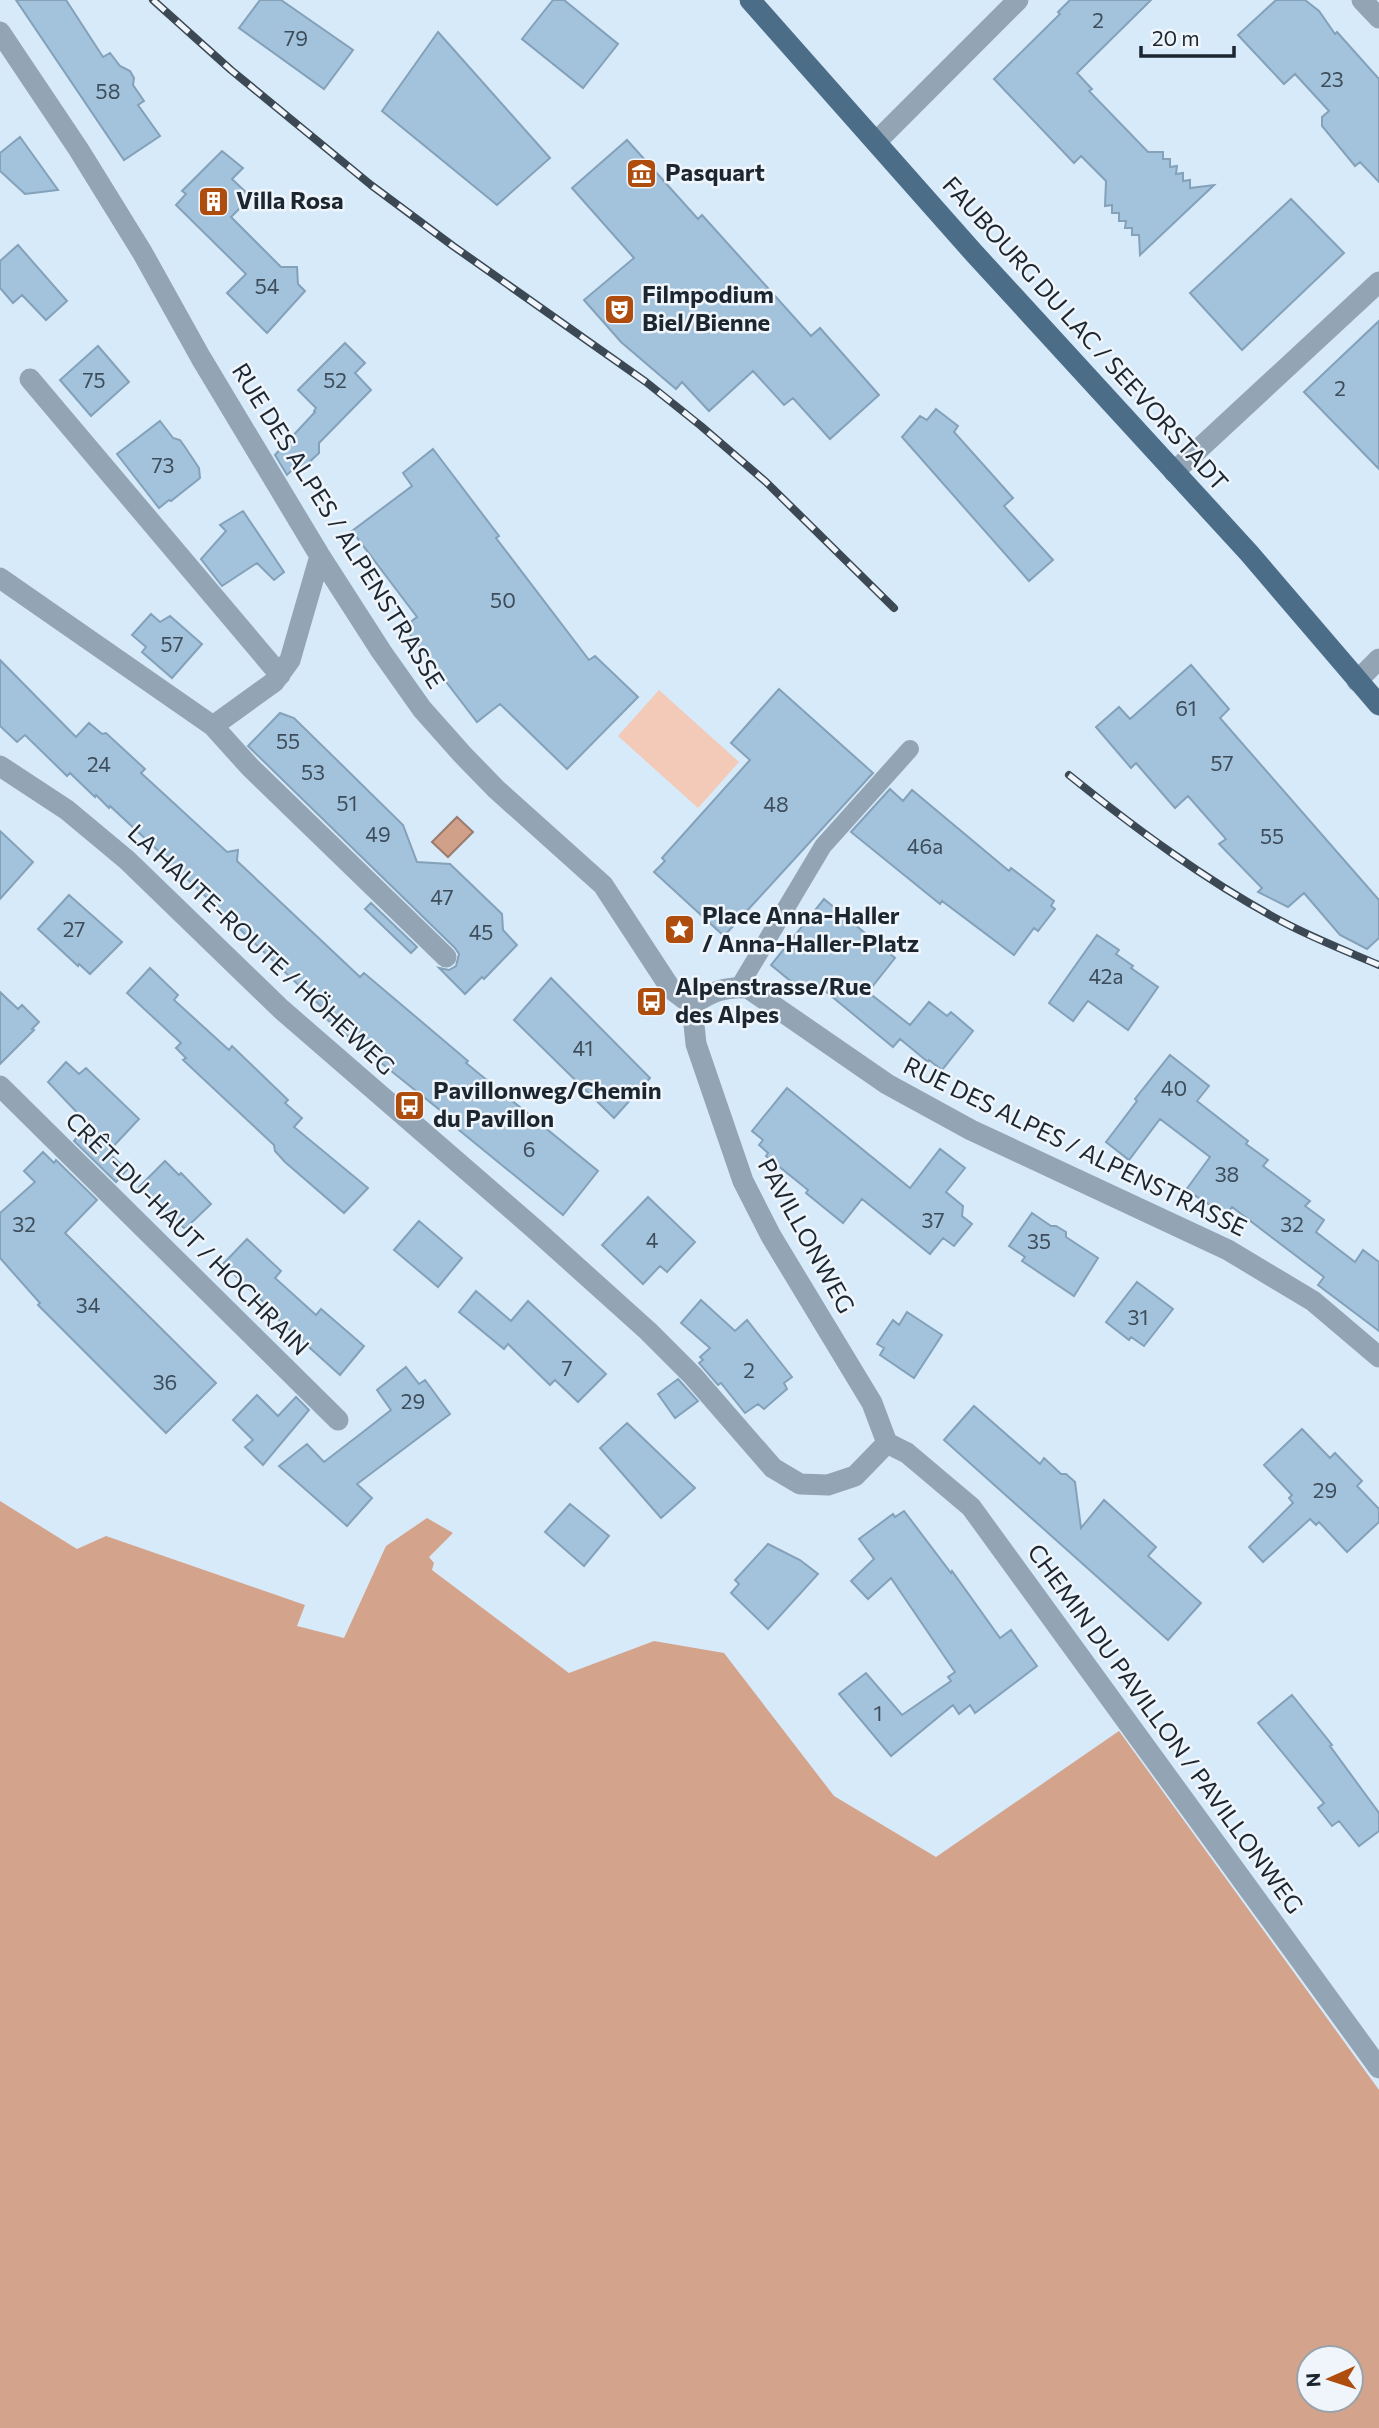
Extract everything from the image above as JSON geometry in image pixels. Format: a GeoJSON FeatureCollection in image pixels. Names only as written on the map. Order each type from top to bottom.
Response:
{"type":"FeatureCollection","features":[{"type":"Feature","properties":{"kind":"main road","name":"FAUBOURG DU LAC / SEEVORSTADT"},"geometry":{"type":"LineString","coordinates":[[750,0],[1249,553],[1379,705]]}},
{"type":"Feature","properties":{"kind":"street"},"geometry":{"type":"LineString","coordinates":[[876,142],[1018,0]]}},
{"type":"Feature","properties":{"kind":"street"},"geometry":{"type":"LineString","coordinates":[[1362,0],[1379,18]]}},
{"type":"Feature","properties":{"kind":"street","name":"RUE DES ALPES / ALPENSTRASSE"},"geometry":{"type":"LineString","coordinates":[[0,32],[142,251],[201,358],[320,556],[422,709],[496,789],[603,885],[671,989],[692,1005]]}},
{"type":"Feature","properties":{"kind":"street"},"geometry":{"type":"LineString","coordinates":[[1174,472],[1379,283]]}},
{"type":"Feature","properties":{"kind":"street"},"geometry":{"type":"LineString","coordinates":[[30,379],[280,675]]}},
{"type":"Feature","properties":{"kind":"street"},"geometry":{"type":"LineString","coordinates":[[213,726],[274,682],[290,660],[320,556]]}},
{"type":"Feature","properties":{"kind":"street"},"geometry":{"type":"LineString","coordinates":[[0,578],[213,726],[250,767],[446,957]]}},
{"type":"Feature","properties":{"kind":"street"},"geometry":{"type":"LineString","coordinates":[[1357,681],[1379,659]]}},
{"type":"Feature","properties":{"kind":"street","name":"LA HAUTE-ROUTE / HÖHEWEG"},"geometry":{"type":"LineString","coordinates":[[0,766],[66,810],[127,860],[281,1009],[648,1331],[774,1468],[800,1484],[828,1485],[855,1476],[887,1443]]}},
{"type":"Feature","properties":{"kind":"street"},"geometry":{"type":"LineString","coordinates":[[692,1005],[727,987],[739,987]]}},
{"type":"Feature","properties":{"kind":"street","name":"RUE DES ALPES / ALPENSTRASSE"},"geometry":{"type":"LineString","coordinates":[[739,987],[748,988],[759,995],[887,1084],[959,1124],[1228,1250],[1314,1301],[1379,1357]]}},
{"type":"Feature","properties":{"kind":"street","name":"PAVILLONWEG"},"geometry":{"type":"LineString","coordinates":[[692,1005],[696,1044],[743,1181],[771,1236],[872,1403],[887,1443]]}},
{"type":"Feature","properties":{"kind":"street","name":"CRÊT-DU-HAUT / HOCHRAIN"},"geometry":{"type":"LineString","coordinates":[[0,1086],[338,1420]]}},
{"type":"Feature","properties":{"kind":"street","name":"CHEMIN DU PAVILLON / PAVILLONWEG"},"geometry":{"type":"LineString","coordinates":[[887,1443],[907,1453],[971,1507],[1379,2068]]}},
{"type":"Feature","properties":{"kind":"lane"},"geometry":{"type":"LineString","coordinates":[[739,987],[823,846],[910,748]]}},
{"type":"Feature","properties":{"kind":"shaded area"},"geometry":{"type":"Polygon","coordinates":[[[659,690],[739,762],[698,808],[618,736],[659,690]]]}},
{"type":"Feature","properties":{"kind":"shaded area"},"geometry":{"type":"Polygon","coordinates":[[[457,817],[473,832],[448,857],[432,842],[457,817]]]}},
{"type":"Feature","properties":{"kind":"shaded area"},"geometry":{"type":"Polygon","coordinates":[[[0,1501],[77,1549],[106,1536],[305,1605],[297,1626],[344,1638],[386,1546],[427,1518],[453,1533],[429,1557],[434,1563],[432,1570],[569,1673],[654,1641],[724,1653],[834,1796],[936,1857],[1119,1731],[1379,2090],[1379,2428],[0,2428],[0,1501]]]}},
{"type":"Feature","properties":{"kind":"building"},"geometry":{"type":"Polygon","coordinates":[[[16,0],[66,0],[103,57],[110,53],[120,66],[130,71],[134,78],[133,85],[144,101],[138,105],[160,136],[124,160],[16,0]]]}},
{"type":"Feature","properties":{"kind":"building"},"geometry":{"type":"Polygon","coordinates":[[[260,0],[281,0],[353,50],[324,89],[239,28],[260,0]]]}},
{"type":"Feature","properties":{"kind":"building"},"geometry":{"type":"Polygon","coordinates":[[[553,0],[564,0],[618,44],[583,88],[522,39],[553,0]]]}},
{"type":"Feature","properties":{"kind":"building"},"geometry":{"type":"Polygon","coordinates":[[[1070,0],[1151,0],[1077,73],[1092,89],[1089,91],[1148,152],[1163,152],[1163,159],[1170,159],[1170,167],[1177,166],[1176,174],[1183,173],[1183,181],[1190,180],[1190,188],[1214,185],[1140,255],[1139,235],[1132,235],[1132,228],[1125,228],[1126,221],[1119,221],[1119,213],[1112,213],[1112,205],[1105,206],[1106,181],[1081,156],[1074,163],[994,79],[1060,14],[1058,12],[1070,0]]]}},
{"type":"Feature","properties":{"kind":"building"},"geometry":{"type":"Polygon","coordinates":[[[1276,0],[1305,0],[1319,11],[1335,34],[1337,32],[1379,79],[1379,182],[1360,162],[1355,166],[1322,126],[1322,117],[1329,111],[1295,74],[1284,84],[1238,35],[1276,0]]]}},
{"type":"Feature","properties":{"kind":"building"},"geometry":{"type":"Polygon","coordinates":[[[438,32],[550,158],[497,205],[382,111],[438,32]]]}},
{"type":"Feature","properties":{"kind":"building"},"geometry":{"type":"Polygon","coordinates":[[[20,137],[58,190],[25,194],[0,171],[0,153],[20,137]]]}},
{"type":"Feature","properties":{"kind":"building"},"geometry":{"type":"Polygon","coordinates":[[[627,140],[698,219],[702,215],[811,336],[820,328],[879,395],[830,439],[793,398],[784,405],[753,371],[709,411],[682,382],[676,389],[621,342],[584,300],[634,258],[572,188],[627,140]]]}},
{"type":"Feature","properties":{"kind":"building"},"geometry":{"type":"Polygon","coordinates":[[[222,151],[243,168],[232,179],[251,197],[231,217],[281,267],[297,267],[298,284],[305,291],[267,333],[227,293],[246,274],[176,205],[186,194],[182,191],[222,151]]]}},
{"type":"Feature","properties":{"kind":"building"},"geometry":{"type":"Polygon","coordinates":[[[1291,199],[1344,253],[1242,350],[1190,293],[1291,199]]]}},
{"type":"Feature","properties":{"kind":"building"},"geometry":{"type":"Polygon","coordinates":[[[18,245],[67,301],[46,320],[22,295],[13,303],[0,288],[0,261],[18,245]]]}},
{"type":"Feature","properties":{"kind":"building"},"geometry":{"type":"Polygon","coordinates":[[[1379,321],[1379,469],[1304,392],[1379,321]]]}},
{"type":"Feature","properties":{"kind":"building"},"geometry":{"type":"Polygon","coordinates":[[[345,343],[365,363],[355,373],[371,390],[319,443],[319,453],[302,469],[298,464],[287,475],[275,455],[316,408],[298,390],[345,343]]]}},
{"type":"Feature","properties":{"kind":"building"},"geometry":{"type":"Polygon","coordinates":[[[98,346],[129,382],[91,416],[60,380],[98,346]]]}},
{"type":"Feature","properties":{"kind":"building"},"geometry":{"type":"Polygon","coordinates":[[[936,409],[958,426],[954,432],[1013,498],[1004,506],[1053,560],[1029,581],[902,437],[920,416],[927,420],[936,409]]]}},
{"type":"Feature","properties":{"kind":"building"},"geometry":{"type":"Polygon","coordinates":[[[160,421],[173,438],[180,440],[185,447],[199,468],[200,478],[159,508],[117,454],[160,421]]]}},
{"type":"Feature","properties":{"kind":"building"},"geometry":{"type":"Polygon","coordinates":[[[433,449],[499,536],[496,538],[589,660],[595,656],[638,697],[567,769],[500,704],[477,722],[404,627],[417,617],[352,531],[412,486],[403,473],[433,449]]]}},
{"type":"Feature","properties":{"kind":"building"},"geometry":{"type":"Polygon","coordinates":[[[243,511],[284,572],[274,580],[257,563],[222,586],[201,559],[226,531],[220,525],[243,511]]]}},
{"type":"Feature","properties":{"kind":"building"},"geometry":{"type":"Polygon","coordinates":[[[151,614],[160,622],[170,616],[202,644],[172,678],[142,652],[146,647],[132,635],[151,614]]]}},
{"type":"Feature","properties":{"kind":"building"},"geometry":{"type":"Polygon","coordinates":[[[0,660],[76,737],[89,723],[102,734],[106,733],[145,769],[141,773],[227,852],[238,850],[237,861],[360,977],[364,973],[468,1061],[466,1063],[598,1171],[563,1215],[459,1130],[461,1127],[325,1018],[329,1014],[110,806],[109,808],[96,795],[95,797],[70,773],[67,776],[25,735],[17,742],[0,726],[0,660]]]}},
{"type":"Feature","properties":{"kind":"building"},"geometry":{"type":"Polygon","coordinates":[[[1191,665],[1229,709],[1220,718],[1379,900],[1379,938],[1367,949],[1340,935],[1304,893],[1288,907],[1258,892],[1262,888],[1219,844],[1226,839],[1188,796],[1175,808],[1136,763],[1131,768],[1096,727],[1119,707],[1130,719],[1191,665]]]}},
{"type":"Feature","properties":{"kind":"building"},"geometry":{"type":"Polygon","coordinates":[[[779,689],[873,773],[724,936],[654,872],[665,861],[662,858],[750,760],[731,743],[779,689]]]}},
{"type":"Feature","properties":{"kind":"building"},"geometry":{"type":"Polygon","coordinates":[[[280,713],[294,718],[403,825],[417,862],[450,864],[502,914],[503,930],[517,945],[484,979],[482,977],[465,994],[439,968],[449,970],[456,966],[459,954],[455,948],[248,746],[280,713]]]}},
{"type":"Feature","properties":{"kind":"building"},"geometry":{"type":"Polygon","coordinates":[[[890,789],[903,801],[912,790],[1009,871],[1011,868],[1054,901],[1051,906],[1055,909],[1038,931],[1034,928],[1014,955],[942,901],[940,904],[851,832],[890,789]]]}},
{"type":"Feature","properties":{"kind":"building"},"geometry":{"type":"Polygon","coordinates":[[[0,831],[33,862],[0,899],[0,831]]]}},
{"type":"Feature","properties":{"kind":"building"},"geometry":{"type":"Polygon","coordinates":[[[69,895],[122,942],[90,974],[38,929],[69,895]]]}},
{"type":"Feature","properties":{"kind":"building"},"geometry":{"type":"Polygon","coordinates":[[[824,899],[895,958],[868,992],[910,1025],[929,1002],[947,1016],[951,1012],[973,1031],[942,1070],[900,1039],[893,1047],[813,981],[804,992],[771,965],[824,899]]]}},
{"type":"Feature","properties":{"kind":"building"},"geometry":{"type":"Polygon","coordinates":[[[371,903],[417,947],[411,953],[365,909],[371,903]]]}},
{"type":"Feature","properties":{"kind":"building"},"geometry":{"type":"Polygon","coordinates":[[[1097,935],[1119,950],[1116,954],[1133,966],[1131,968],[1158,987],[1128,1030],[1088,1001],[1073,1021],[1049,1003],[1097,935]]]}},
{"type":"Feature","properties":{"kind":"building"},"geometry":{"type":"Polygon","coordinates":[[[150,968],[178,995],[174,1000],[229,1050],[232,1046],[288,1100],[285,1103],[302,1118],[294,1127],[368,1188],[344,1213],[285,1162],[275,1151],[274,1145],[183,1060],[186,1058],[176,1048],[181,1043],[127,993],[150,968]]]}},
{"type":"Feature","properties":{"kind":"building"},"geometry":{"type":"Polygon","coordinates":[[[551,978],[650,1078],[614,1118],[514,1020],[551,978]]]}},
{"type":"Feature","properties":{"kind":"building"},"geometry":{"type":"Polygon","coordinates":[[[0,992],[18,1009],[22,1005],[39,1022],[0,1064],[0,992]]]}},
{"type":"Feature","properties":{"kind":"building"},"geometry":{"type":"Polygon","coordinates":[[[1170,1055],[1209,1086],[1197,1101],[1268,1160],[1263,1166],[1310,1201],[1305,1206],[1324,1220],[1316,1232],[1355,1262],[1363,1250],[1379,1262],[1379,1331],[1318,1285],[1324,1277],[1232,1207],[1226,1215],[1186,1190],[1210,1157],[1160,1119],[1129,1160],[1106,1142],[1137,1101],[1135,1099],[1170,1055]]]}},
{"type":"Feature","properties":{"kind":"building"},"geometry":{"type":"Polygon","coordinates":[[[66,1062],[79,1074],[86,1068],[139,1119],[108,1152],[127,1170],[116,1182],[74,1141],[88,1124],[48,1082],[66,1062]]]}},
{"type":"Feature","properties":{"kind":"building"},"geometry":{"type":"Polygon","coordinates":[[[787,1088],[910,1188],[940,1149],[965,1168],[946,1192],[963,1206],[962,1216],[972,1224],[954,1246],[943,1238],[930,1254],[862,1199],[843,1223],[766,1156],[768,1153],[759,1145],[763,1140],[752,1131],[787,1088]]]}},
{"type":"Feature","properties":{"kind":"building"},"geometry":{"type":"Polygon","coordinates":[[[43,1152],[54,1163],[56,1160],[97,1200],[65,1233],[216,1383],[166,1433],[38,1305],[40,1303],[0,1258],[0,1213],[35,1182],[24,1171],[43,1152]]]}},
{"type":"Feature","properties":{"kind":"building"},"geometry":{"type":"Polygon","coordinates":[[[165,1161],[179,1175],[181,1173],[211,1204],[185,1229],[139,1187],[165,1161]]]}},
{"type":"Feature","properties":{"kind":"building"},"geometry":{"type":"Polygon","coordinates":[[[648,1197],[695,1242],[667,1272],[660,1266],[643,1284],[602,1245],[648,1197]]]}},
{"type":"Feature","properties":{"kind":"building"},"geometry":{"type":"Polygon","coordinates":[[[1032,1213],[1066,1232],[1066,1237],[1098,1258],[1074,1296],[1022,1261],[1025,1257],[1009,1246],[1032,1213]]]}},
{"type":"Feature","properties":{"kind":"building"},"geometry":{"type":"Polygon","coordinates":[[[419,1221],[462,1258],[438,1287],[394,1250],[419,1221]]]}},
{"type":"Feature","properties":{"kind":"building"},"geometry":{"type":"Polygon","coordinates":[[[247,1239],[281,1271],[275,1278],[316,1315],[321,1309],[364,1346],[340,1375],[271,1313],[273,1311],[223,1264],[247,1239]]]}},
{"type":"Feature","properties":{"kind":"building"},"geometry":{"type":"Polygon","coordinates":[[[1137,1282],[1173,1309],[1144,1346],[1131,1337],[1129,1340],[1106,1322],[1137,1282]]]}},
{"type":"Feature","properties":{"kind":"building"},"geometry":{"type":"Polygon","coordinates":[[[476,1291],[511,1321],[528,1301],[606,1374],[578,1402],[555,1380],[550,1385],[508,1344],[504,1349],[459,1312],[476,1291]]]}},
{"type":"Feature","properties":{"kind":"building"},"geometry":{"type":"Polygon","coordinates":[[[701,1300],[735,1331],[747,1320],[792,1377],[784,1383],[787,1389],[764,1409],[758,1404],[745,1413],[721,1383],[718,1385],[699,1363],[703,1360],[700,1357],[710,1348],[681,1323],[701,1300]]]}},
{"type":"Feature","properties":{"kind":"building"},"geometry":{"type":"Polygon","coordinates":[[[907,1312],[942,1335],[914,1378],[880,1355],[884,1348],[877,1344],[893,1320],[899,1325],[907,1312]]]}},
{"type":"Feature","properties":{"kind":"building"},"geometry":{"type":"Polygon","coordinates":[[[406,1367],[419,1384],[425,1380],[450,1414],[357,1484],[372,1498],[347,1526],[279,1466],[307,1444],[324,1462],[363,1432],[391,1410],[377,1390],[406,1367]]]}},
{"type":"Feature","properties":{"kind":"building"},"geometry":{"type":"Polygon","coordinates":[[[678,1379],[698,1401],[675,1418],[658,1394],[678,1379]]]}},
{"type":"Feature","properties":{"kind":"building"},"geometry":{"type":"Polygon","coordinates":[[[257,1395],[278,1416],[296,1397],[309,1410],[263,1465],[245,1447],[253,1440],[233,1420],[257,1395]]]}},
{"type":"Feature","properties":{"kind":"building"},"geometry":{"type":"Polygon","coordinates":[[[974,1406],[1040,1464],[1044,1458],[1061,1474],[1066,1474],[1075,1482],[1081,1528],[1104,1500],[1156,1547],[1148,1556],[1201,1603],[1168,1640],[944,1440],[974,1406]]]}},
{"type":"Feature","properties":{"kind":"building"},"geometry":{"type":"Polygon","coordinates":[[[627,1423],[695,1488],[661,1518],[600,1448],[627,1423]]]}},
{"type":"Feature","properties":{"kind":"building"},"geometry":{"type":"Polygon","coordinates":[[[1302,1429],[1330,1458],[1335,1453],[1362,1481],[1357,1486],[1379,1509],[1379,1522],[1347,1552],[1319,1522],[1316,1525],[1310,1519],[1263,1562],[1249,1547],[1293,1503],[1289,1498],[1292,1495],[1264,1465],[1302,1429]]]}},
{"type":"Feature","properties":{"kind":"building"},"geometry":{"type":"Polygon","coordinates":[[[570,1504],[609,1536],[584,1566],[545,1532],[570,1504]]]}},
{"type":"Feature","properties":{"kind":"building"},"geometry":{"type":"Polygon","coordinates":[[[904,1511],[951,1573],[952,1571],[1000,1638],[1011,1630],[1037,1666],[975,1713],[970,1705],[959,1714],[953,1705],[891,1756],[839,1694],[866,1673],[902,1715],[951,1681],[948,1677],[955,1672],[891,1578],[868,1599],[851,1581],[874,1559],[859,1539],[893,1514],[895,1517],[904,1511]]]}},
{"type":"Feature","properties":{"kind":"building"},"geometry":{"type":"Polygon","coordinates":[[[768,1544],[800,1560],[818,1574],[768,1629],[731,1593],[739,1584],[735,1580],[768,1544]]]}},
{"type":"Feature","properties":{"kind":"building"},"geometry":{"type":"Polygon","coordinates":[[[1292,1695],[1332,1745],[1330,1746],[1379,1813],[1379,1831],[1359,1846],[1339,1821],[1332,1826],[1318,1808],[1324,1803],[1258,1723],[1292,1695]]]}},
{"type":"Feature","properties":{"kind":"railway"},"geometry":{"type":"LineString","coordinates":[[153,0],[231,70],[371,185],[646,382],[701,426],[766,482],[894,608]]}},
{"type":"Feature","properties":{"kind":"railway"},"geometry":{"type":"LineString","coordinates":[[1069,775],[1145,834],[1225,888],[1293,927],[1379,965]]}},
{"type":"Feature","properties":{"kind":"place","name":"Pasquart"},"geometry":{"type":"Point","coordinates":[642,173]}},
{"type":"Feature","properties":{"kind":"place","name":"Villa Rosa"},"geometry":{"type":"Point","coordinates":[213,201]}},
{"type":"Feature","properties":{"kind":"place","name":"Filmpodium Biel/Bienne"},"geometry":{"type":"Point","coordinates":[619,309]}},
{"type":"Feature","properties":{"kind":"place","name":"Place Anna-Haller / Anna-Haller-Platz"},"geometry":{"type":"Point","coordinates":[679,930]}},
{"type":"Feature","properties":{"kind":"place","name":"Alpenstrasse/Rue des Alpes"},"geometry":{"type":"Point","coordinates":[652,1001]}},
{"type":"Feature","properties":{"kind":"place","name":"Pavillonweg/Chemin du Pavillon"},"geometry":{"type":"Point","coordinates":[410,1105]}}]}
